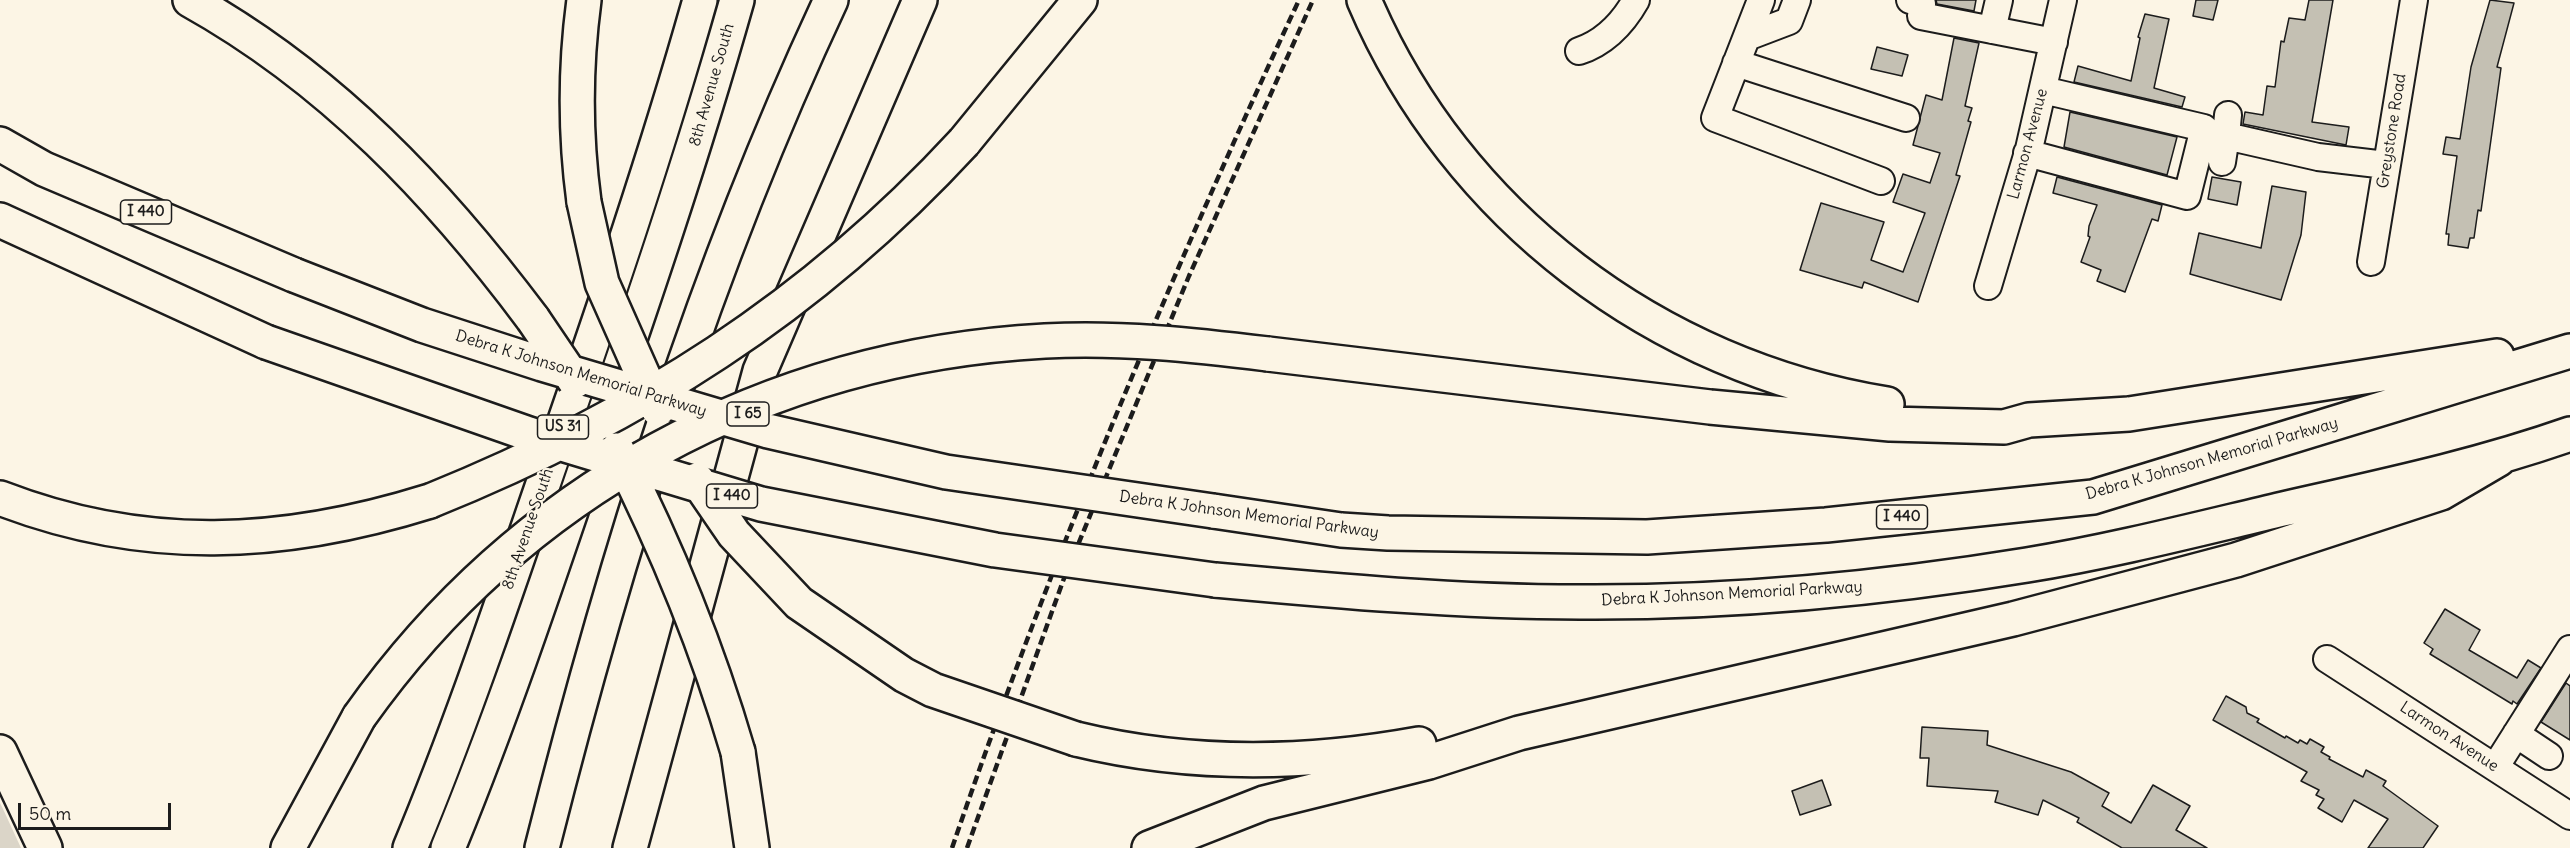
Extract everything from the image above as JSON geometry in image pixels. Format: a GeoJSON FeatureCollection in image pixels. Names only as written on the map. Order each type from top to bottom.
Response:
{"type":"FeatureCollection","features":[{"type":"Feature","properties":{"kind":"main road"},"geometry":{"type":"LineString","coordinates":[[190,0],[293,66],[361,123],[448,212],[533,319],[591,405],[648,512],[692,613],[716,678],[738,752],[752,848]]}},
{"type":"Feature","properties":{"kind":"main road"},"geometry":{"type":"LineString","coordinates":[[584,0],[578,92],[578,142],[584,202],[602,283],[632,355],[681,458],[734,534],[799,603],[904,675],[933,690],[1076,740],[1158,756],[1232,761],[1300,759],[1447,738],[1519,733]]}},
{"type":"Feature","properties":{"kind":"main road","name":"8th Avenue South"},"geometry":{"type":"LineString","coordinates":[[410,848],[483,662],[635,216],[664,127],[700,0]]}},
{"type":"Feature","properties":{"kind":"main road","name":"8th Avenue South"},"geometry":{"type":"LineString","coordinates":[[447,848],[518,669],[699,133],[736,0]]}},
{"type":"Feature","properties":{"kind":"main road"},"geometry":{"type":"LineString","coordinates":[[542,848],[579,700],[619,559],[719,265],[831,0]]}},
{"type":"Feature","properties":{"kind":"main road","name":"I 65"},"geometry":{"type":"LineString","coordinates":[[630,848],[760,371],[920,0]]}},
{"type":"Feature","properties":{"kind":"main road"},"geometry":{"type":"LineString","coordinates":[[0,498],[79,523],[119,532],[167,538],[217,540],[318,530],[430,501],[499,472],[577,435],[657,392],[728,347],[789,303],[850,253],[914,194],[964,142],[1080,0]]}},
{"type":"Feature","properties":{"kind":"main road"},"geometry":{"type":"LineString","coordinates":[[1364,0],[1387,47],[1442,134],[1492,195],[1533,236],[1566,264],[1644,318],[1734,363],[1821,391],[1895,406],[2004,412],[2028,420]]}},
{"type":"Feature","properties":{"kind":"main road","name":"Debra K Johnson Memorial Parkway"},"geometry":{"type":"LineString","coordinates":[[0,144],[44,169],[294,275],[422,325],[531,361],[768,431],[946,472],[1341,530],[1388,533],[1647,537],[1826,525],[2093,497],[2570,351]]}},
{"type":"Feature","properties":{"kind":"main road","name":"Debra K Johnson Memorial Parkway"},"geometry":{"type":"LineString","coordinates":[[0,220],[266,342],[529,435],[761,504],[995,550],[1215,580],[1511,601],[1656,601],[1793,594],[1937,578],[2063,559],[2499,459],[2570,434]]}},
{"type":"Feature","properties":{"kind":"main road"},"geometry":{"type":"LineString","coordinates":[[288,848],[359,717],[391,673],[442,614],[539,527],[611,476],[666,444],[786,391],[846,372],[908,358],[1010,344],[1119,340],[1268,354],[1650,401],[1841,420],[1971,427],[2010,426],[2028,420],[2129,414],[2570,344]]}},
{"type":"Feature","properties":{"kind":"main road"},"geometry":{"type":"LineString","coordinates":[[1149,848],[1264,804],[1429,762],[1519,733],[2013,619],[2236,560],[2441,493],[2499,459]]}},
{"type":"Feature","properties":{"kind":"main road"},"geometry":{"type":"LineString","coordinates":[[0,752],[45,848]]}},
{"type":"Feature","properties":{"kind":"street"},"geometry":{"type":"LineString","coordinates":[[1580,51],[1598,43],[1618,27],[1636,0]]}},
{"type":"Feature","properties":{"kind":"street"},"geometry":{"type":"LineString","coordinates":[[1761,0],[1715,118],[1881,181]]}},
{"type":"Feature","properties":{"kind":"street"},"geometry":{"type":"LineString","coordinates":[[1747,37],[1789,21],[1797,0]]}},
{"type":"Feature","properties":{"kind":"street"},"geometry":{"type":"LineString","coordinates":[[1910,0],[1922,3],[1921,16],[2054,42]]}},
{"type":"Feature","properties":{"kind":"street"},"geometry":{"type":"LineString","coordinates":[[1992,30],[1999,0]]}},
{"type":"Feature","properties":{"kind":"street","name":"Larmon Avenue"},"geometry":{"type":"LineString","coordinates":[[1988,286],[2027,153],[2063,0]]}},
{"type":"Feature","properties":{"kind":"street","name":"Greystone Road"},"geometry":{"type":"LineString","coordinates":[[2371,262],[2414,0]]}},
{"type":"Feature","properties":{"kind":"street"},"geometry":{"type":"LineString","coordinates":[[1736,63],[1906,118]]}},
{"type":"Feature","properties":{"kind":"street"},"geometry":{"type":"LineString","coordinates":[[2027,153],[2187,196],[2204,128],[2043,90]]}},
{"type":"Feature","properties":{"kind":"street"},"geometry":{"type":"LineString","coordinates":[[2222,162],[2227,125],[2318,157],[2386,165]]}},
{"type":"Feature","properties":{"kind":"street"},"geometry":{"type":"LineString","coordinates":[[2496,766],[2570,649]]}},
{"type":"Feature","properties":{"kind":"street","name":"Larmon Avenue"},"geometry":{"type":"LineString","coordinates":[[2328,659],[2570,816]]}},
{"type":"Feature","properties":{"kind":"street"},"geometry":{"type":"LineString","coordinates":[[2516,734],[2549,756]]}},
{"type":"Feature","properties":{"kind":"shaded area"},"geometry":{"type":"Polygon","coordinates":[[[0,803],[3,809],[21,848],[0,848],[0,803]]]}},
{"type":"Feature","properties":{"kind":"building"},"geometry":{"type":"Polygon","coordinates":[[[1936,0],[1976,0],[1974,11],[1937,4],[1936,0]]]}},
{"type":"Feature","properties":{"kind":"building"},"geometry":{"type":"Polygon","coordinates":[[[2196,0],[2218,0],[2213,20],[2193,16],[2196,0]]]}},
{"type":"Feature","properties":{"kind":"building"},"geometry":{"type":"Polygon","coordinates":[[[2309,0],[2333,0],[2312,122],[2349,127],[2346,145],[2243,124],[2245,112],[2263,115],[2267,86],[2275,87],[2281,41],[2284,42],[2289,18],[2305,20],[2309,0]]]}},
{"type":"Feature","properties":{"kind":"building"},"geometry":{"type":"Polygon","coordinates":[[[2490,0],[2514,3],[2497,67],[2501,68],[2481,211],[2478,210],[2474,238],[2470,238],[2468,248],[2448,245],[2449,234],[2446,234],[2457,156],[2443,154],[2446,137],[2460,139],[2471,67],[2490,0]]]}},
{"type":"Feature","properties":{"kind":"building"},"geometry":{"type":"Polygon","coordinates":[[[2145,14],[2169,19],[2154,88],[2185,97],[2182,107],[2074,82],[2078,66],[2131,81],[2140,38],[2138,37],[2145,14]]]}},
{"type":"Feature","properties":{"kind":"building"},"geometry":{"type":"Polygon","coordinates":[[[1954,38],[1979,43],[1965,106],[1972,108],[1968,121],[1971,122],[1956,175],[1960,176],[1918,302],[1864,282],[1862,288],[1800,270],[1821,203],[1884,222],[1871,260],[1903,272],[1925,213],[1893,202],[1903,174],[1930,183],[1940,153],[1913,145],[1926,95],[1942,100],[1954,38]]]}},
{"type":"Feature","properties":{"kind":"building"},"geometry":{"type":"Polygon","coordinates":[[[1877,47],[1908,55],[1902,76],[1871,69],[1877,47]]]}},
{"type":"Feature","properties":{"kind":"building"},"geometry":{"type":"Polygon","coordinates":[[[2070,112],[2177,137],[2167,175],[2064,147],[2070,112]]]}},
{"type":"Feature","properties":{"kind":"building"},"geometry":{"type":"Polygon","coordinates":[[[2057,177],[2162,205],[2158,221],[2152,219],[2125,292],[2097,281],[2101,270],[2081,262],[2090,237],[2088,236],[2089,226],[2097,205],[2053,193],[2057,177]]]}},
{"type":"Feature","properties":{"kind":"building"},"geometry":{"type":"Polygon","coordinates":[[[2212,177],[2241,182],[2237,205],[2208,199],[2212,177]]]}},
{"type":"Feature","properties":{"kind":"building"},"geometry":{"type":"Polygon","coordinates":[[[2272,186],[2306,192],[2301,235],[2281,300],[2190,274],[2199,233],[2261,248],[2272,186]]]}},
{"type":"Feature","properties":{"kind":"building"},"geometry":{"type":"Polygon","coordinates":[[[2445,609],[2480,630],[2469,650],[2517,678],[2528,660],[2541,668],[2517,704],[2513,701],[2512,704],[2430,654],[2433,649],[2424,643],[2445,609]]]}},
{"type":"Feature","properties":{"kind":"building"},"geometry":{"type":"Polygon","coordinates":[[[2566,683],[2570,686],[2570,740],[2541,722],[2566,683]]]}},
{"type":"Feature","properties":{"kind":"building"},"geometry":{"type":"Polygon","coordinates":[[[2226,696],[2246,707],[2247,713],[2259,719],[2257,722],[2285,738],[2286,736],[2298,743],[2300,740],[2307,744],[2310,739],[2324,747],[2321,752],[2330,757],[2329,759],[2363,777],[2366,770],[2386,781],[2383,786],[2438,826],[2423,848],[2368,848],[2388,819],[2354,800],[2342,822],[2318,808],[2324,799],[2316,795],[2319,790],[2301,781],[2307,772],[2213,720],[2226,696]]]}},
{"type":"Feature","properties":{"kind":"building"},"geometry":{"type":"Polygon","coordinates":[[[1922,727],[1988,731],[1987,745],[2071,772],[2109,793],[2102,806],[2131,823],[2153,785],[2190,806],[2176,830],[2207,848],[2122,848],[2077,822],[2079,818],[2043,800],[2038,815],[1995,802],[1998,791],[1927,786],[1929,758],[1920,758],[1922,727]]]}},
{"type":"Feature","properties":{"kind":"building"},"geometry":{"type":"Polygon","coordinates":[[[1822,780],[1831,805],[1800,815],[1792,791],[1822,780]]]}},
{"type":"Feature","properties":{"kind":"railway"},"geometry":{"type":"LineString","coordinates":[[952,848],[1030,633],[1114,420],[1204,209],[1299,0]]}},
{"type":"Feature","properties":{"kind":"railway"},"geometry":{"type":"LineString","coordinates":[[967,848],[1063,581],[1189,276],[1313,0]]}}]}
